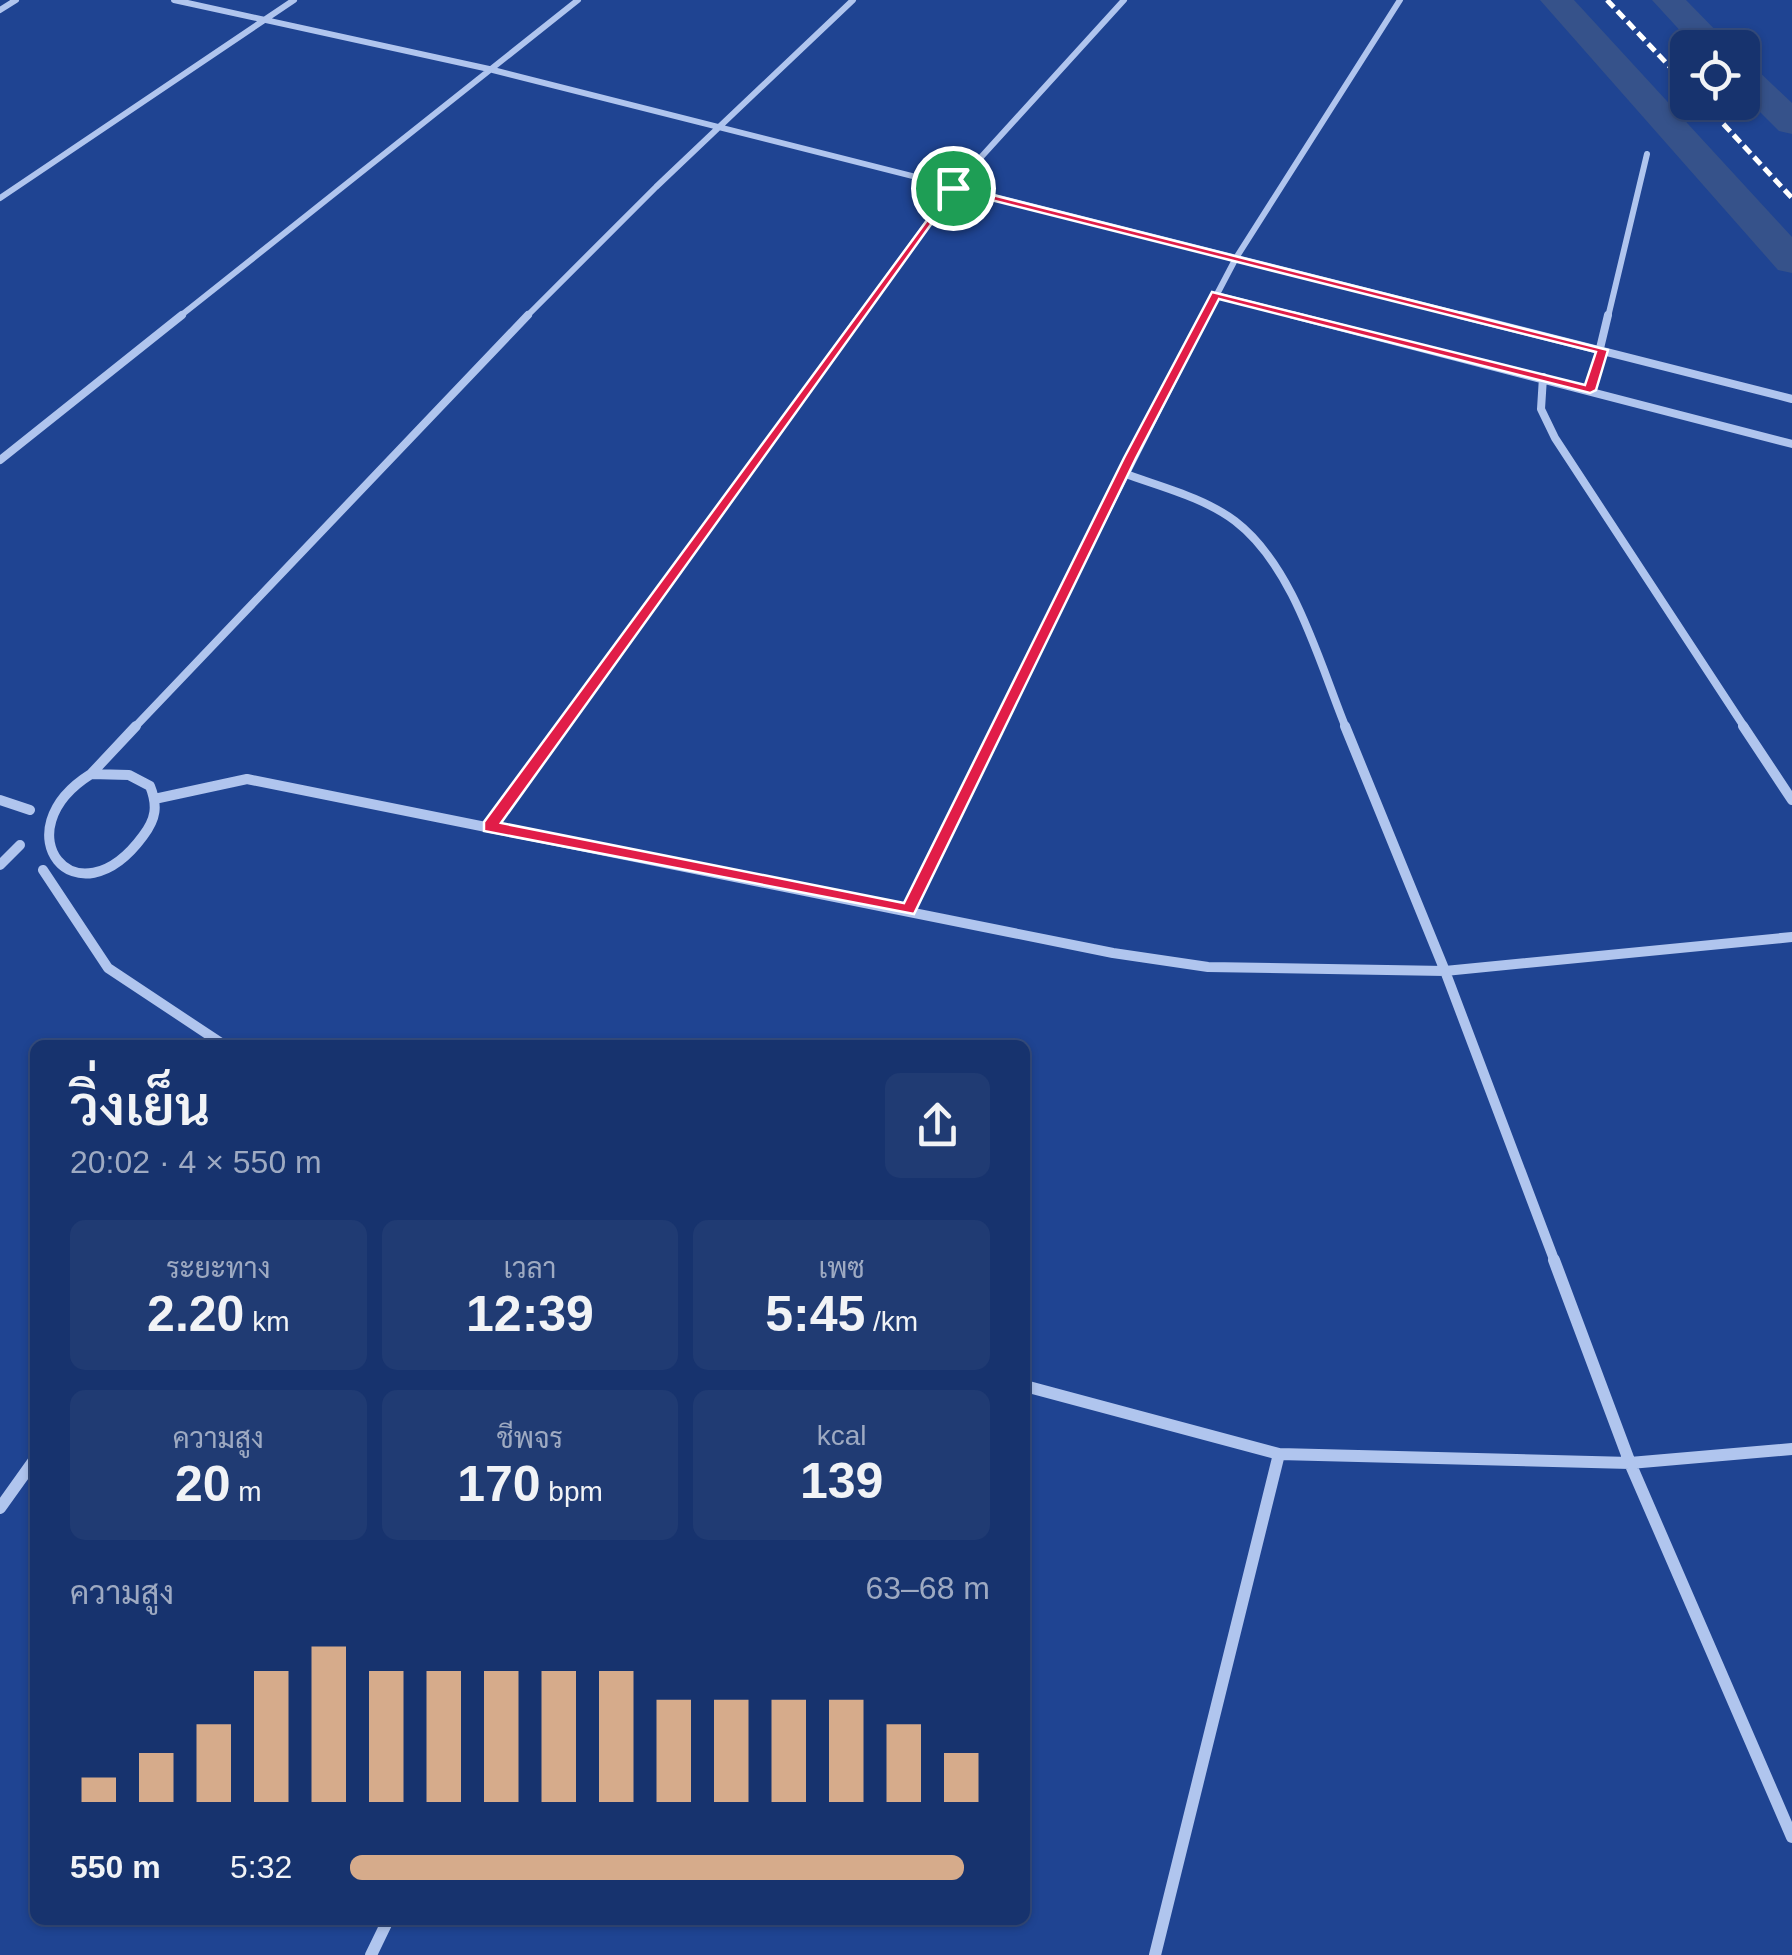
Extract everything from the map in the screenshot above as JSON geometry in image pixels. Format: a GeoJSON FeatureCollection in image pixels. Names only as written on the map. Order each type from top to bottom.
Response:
{"type":"FeatureCollection","features":[{"type":"Feature","properties":{"kind":"street"},"geometry":{"type":"LineString","coordinates":[[0,10],[16,0]]}},
{"type":"Feature","properties":{"kind":"street"},"geometry":{"type":"LineString","coordinates":[[174,0],[489,69],[1792,400]]}},
{"type":"Feature","properties":{"kind":"street"},"geometry":{"type":"LineString","coordinates":[[0,198],[294,0]]}},
{"type":"Feature","properties":{"kind":"street"},"geometry":{"type":"LineString","coordinates":[[0,460],[578,0]]}},
{"type":"Feature","properties":{"kind":"street"},"geometry":{"type":"LineString","coordinates":[[91,774],[282,571],[714,126],[853,0]]}},
{"type":"Feature","properties":{"kind":"street"},"geometry":{"type":"LineString","coordinates":[[490,826],[953,188],[1124,0]]}},
{"type":"Feature","properties":{"kind":"street"},"geometry":{"type":"LineString","coordinates":[[908,910],[1123,473],[1236,258],[1400,0]]}},
{"type":"Feature","properties":{"kind":"street"},"geometry":{"type":"LineString","coordinates":[[1590,390],[1647,154]]}},
{"type":"Feature","properties":{"kind":"street"},"geometry":{"type":"LineString","coordinates":[[1216,295],[1792,444]]}},
{"type":"Feature","properties":{"kind":"street"},"geometry":{"type":"LineString","coordinates":[[1543,377],[1538,395],[1540,412],[1792,800]]}},
{"type":"Feature","properties":{"kind":"street"},"geometry":{"type":"LineString","coordinates":[[1123,473],[1224,511],[1249,529],[1268,551],[1287,584],[1444,971],[1630,1462],[1792,1838]]}},
{"type":"Feature","properties":{"kind":"street"},"geometry":{"type":"LineString","coordinates":[[20,845],[27,860],[43,870],[64,874],[89,872],[135,849],[159,815],[158,798],[150,784],[136,775],[91,774],[57,788]]}},
{"type":"Feature","properties":{"kind":"street"},"geometry":{"type":"LineString","coordinates":[[158,798],[247,779],[1112,954],[1208,967],[1444,971],[1792,937]]}},
{"type":"Feature","properties":{"kind":"street"},"geometry":{"type":"LineString","coordinates":[[0,800],[28,815],[20,845],[0,864]]}},
{"type":"Feature","properties":{"kind":"street"},"geometry":{"type":"LineString","coordinates":[[43,870],[108,968],[216,1040]]}},
{"type":"Feature","properties":{"kind":"street"},"geometry":{"type":"LineString","coordinates":[[1030,1387],[1280,1454],[1630,1462],[1792,1449]]}},
{"type":"Feature","properties":{"kind":"street"},"geometry":{"type":"LineString","coordinates":[[1155,1955],[1280,1454]]}},
{"type":"Feature","properties":{"kind":"street"},"geometry":{"type":"LineString","coordinates":[[0,1508],[30,1466]]}},
{"type":"Feature","properties":{"kind":"street"},"geometry":{"type":"LineString","coordinates":[[371,1955],[386,1925]]}},
{"type":"Feature","properties":{"kind":"waterway"},"geometry":{"type":"LineString","coordinates":[[1556,0],[1792,261]]}},
{"type":"Feature","properties":{"kind":"waterway"},"geometry":{"type":"LineString","coordinates":[[1668,0],[1698,30]]}},
{"type":"Feature","properties":{"kind":"waterway"},"geometry":{"type":"LineString","coordinates":[[1760,92],[1792,123]]}},
{"type":"Feature","properties":{"kind":"railway"},"geometry":{"type":"LineString","coordinates":[[1607,0],[1670,67]]}},
{"type":"Feature","properties":{"kind":"railway"},"geometry":{"type":"LineString","coordinates":[[1720,120],[1792,198]]}},
{"type":"Feature","properties":{"kind":"route"},"geometry":{"type":"LineString","coordinates":[[953,188],[1602,350],[1590,390],[1216,295],[1130,458],[908,910],[490,826],[644,614],[953,188]]}}]}
